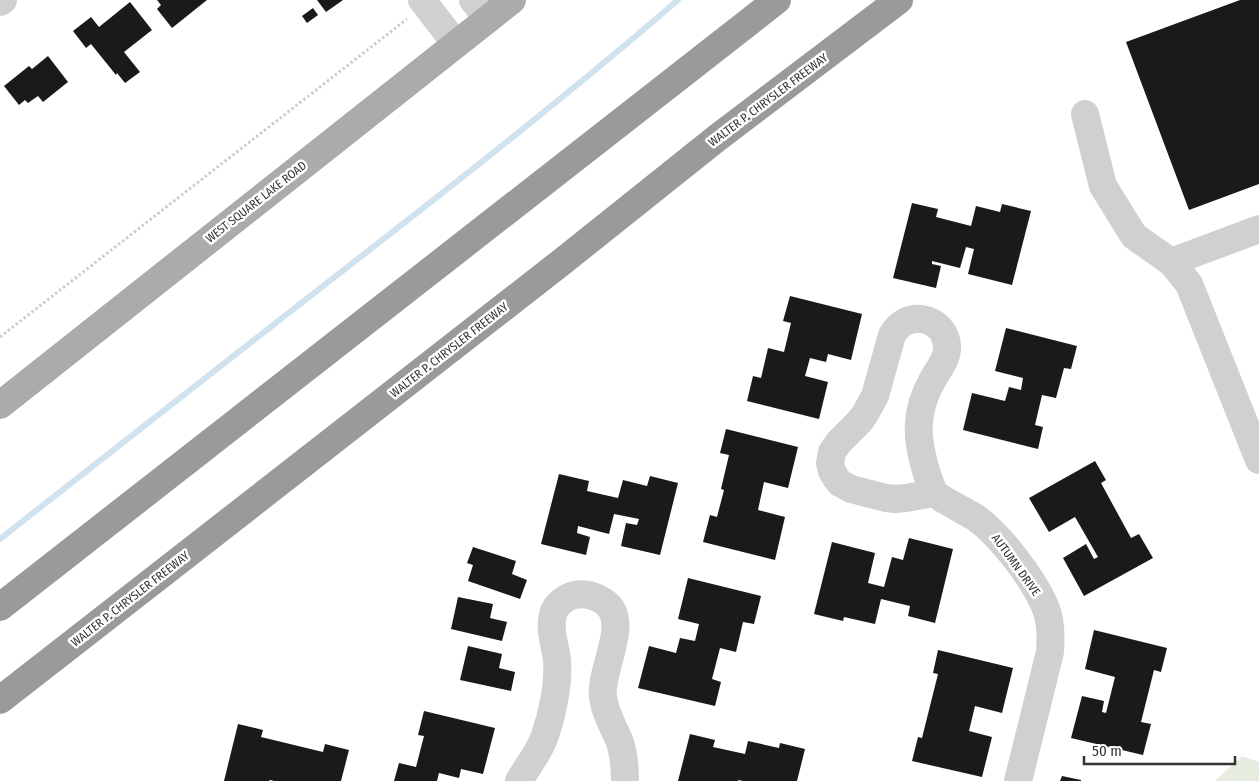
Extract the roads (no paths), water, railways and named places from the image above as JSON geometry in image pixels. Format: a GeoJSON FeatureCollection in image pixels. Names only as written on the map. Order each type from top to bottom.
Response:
{"type":"FeatureCollection","features":[{"type":"Feature","properties":{"kind":"highway"},"geometry":{"type":"LineString","coordinates":[[0,607],[778,0]]}},
{"type":"Feature","properties":{"kind":"highway","name":"WALTER P. CHRYSLER FREEWAY"},"geometry":{"type":"LineString","coordinates":[[0,700],[717,138],[899,0]]}},
{"type":"Feature","properties":{"kind":"main road","name":"WEST SQUARE LAKE ROAD"},"geometry":{"type":"LineString","coordinates":[[0,405],[456,44],[481,9],[512,0]]}},
{"type":"Feature","properties":{"kind":"street"},"geometry":{"type":"LineString","coordinates":[[417,7],[456,44]]}},
{"type":"Feature","properties":{"kind":"street"},"geometry":{"type":"LineString","coordinates":[[1085,114],[1103,186],[1134,236],[1171,262],[1189,284],[1259,460]]}},
{"type":"Feature","properties":{"kind":"street"},"geometry":{"type":"LineString","coordinates":[[1171,262],[1259,229]]}},
{"type":"Feature","properties":{"kind":"street"},"geometry":{"type":"LineString","coordinates":[[915,319],[933,322],[946,337],[948,346],[947,355],[928,387],[918,423],[921,450],[934,493],[895,499],[851,489],[840,483],[832,471],[830,463],[832,452],[859,422],[875,396],[892,335],[906,321],[915,319]]}},
{"type":"Feature","properties":{"kind":"street","name":"AUTUMN DRIVE"},"geometry":{"type":"LineString","coordinates":[[934,493],[975,518],[989,529],[1006,547],[1033,584],[1048,616],[1051,630],[1050,652],[1018,781]]}},
{"type":"Feature","properties":{"kind":"street"},"geometry":{"type":"LineString","coordinates":[[519,781],[543,739],[550,717],[556,684],[557,660],[551,622],[554,609],[564,600],[574,595],[588,595],[606,603],[616,620],[616,632],[602,685],[606,709],[623,755],[625,781]]}},
{"type":"Feature","properties":{"kind":"waterway"},"geometry":{"type":"LineString","coordinates":[[0,539],[487,158],[678,0]]}}]}
